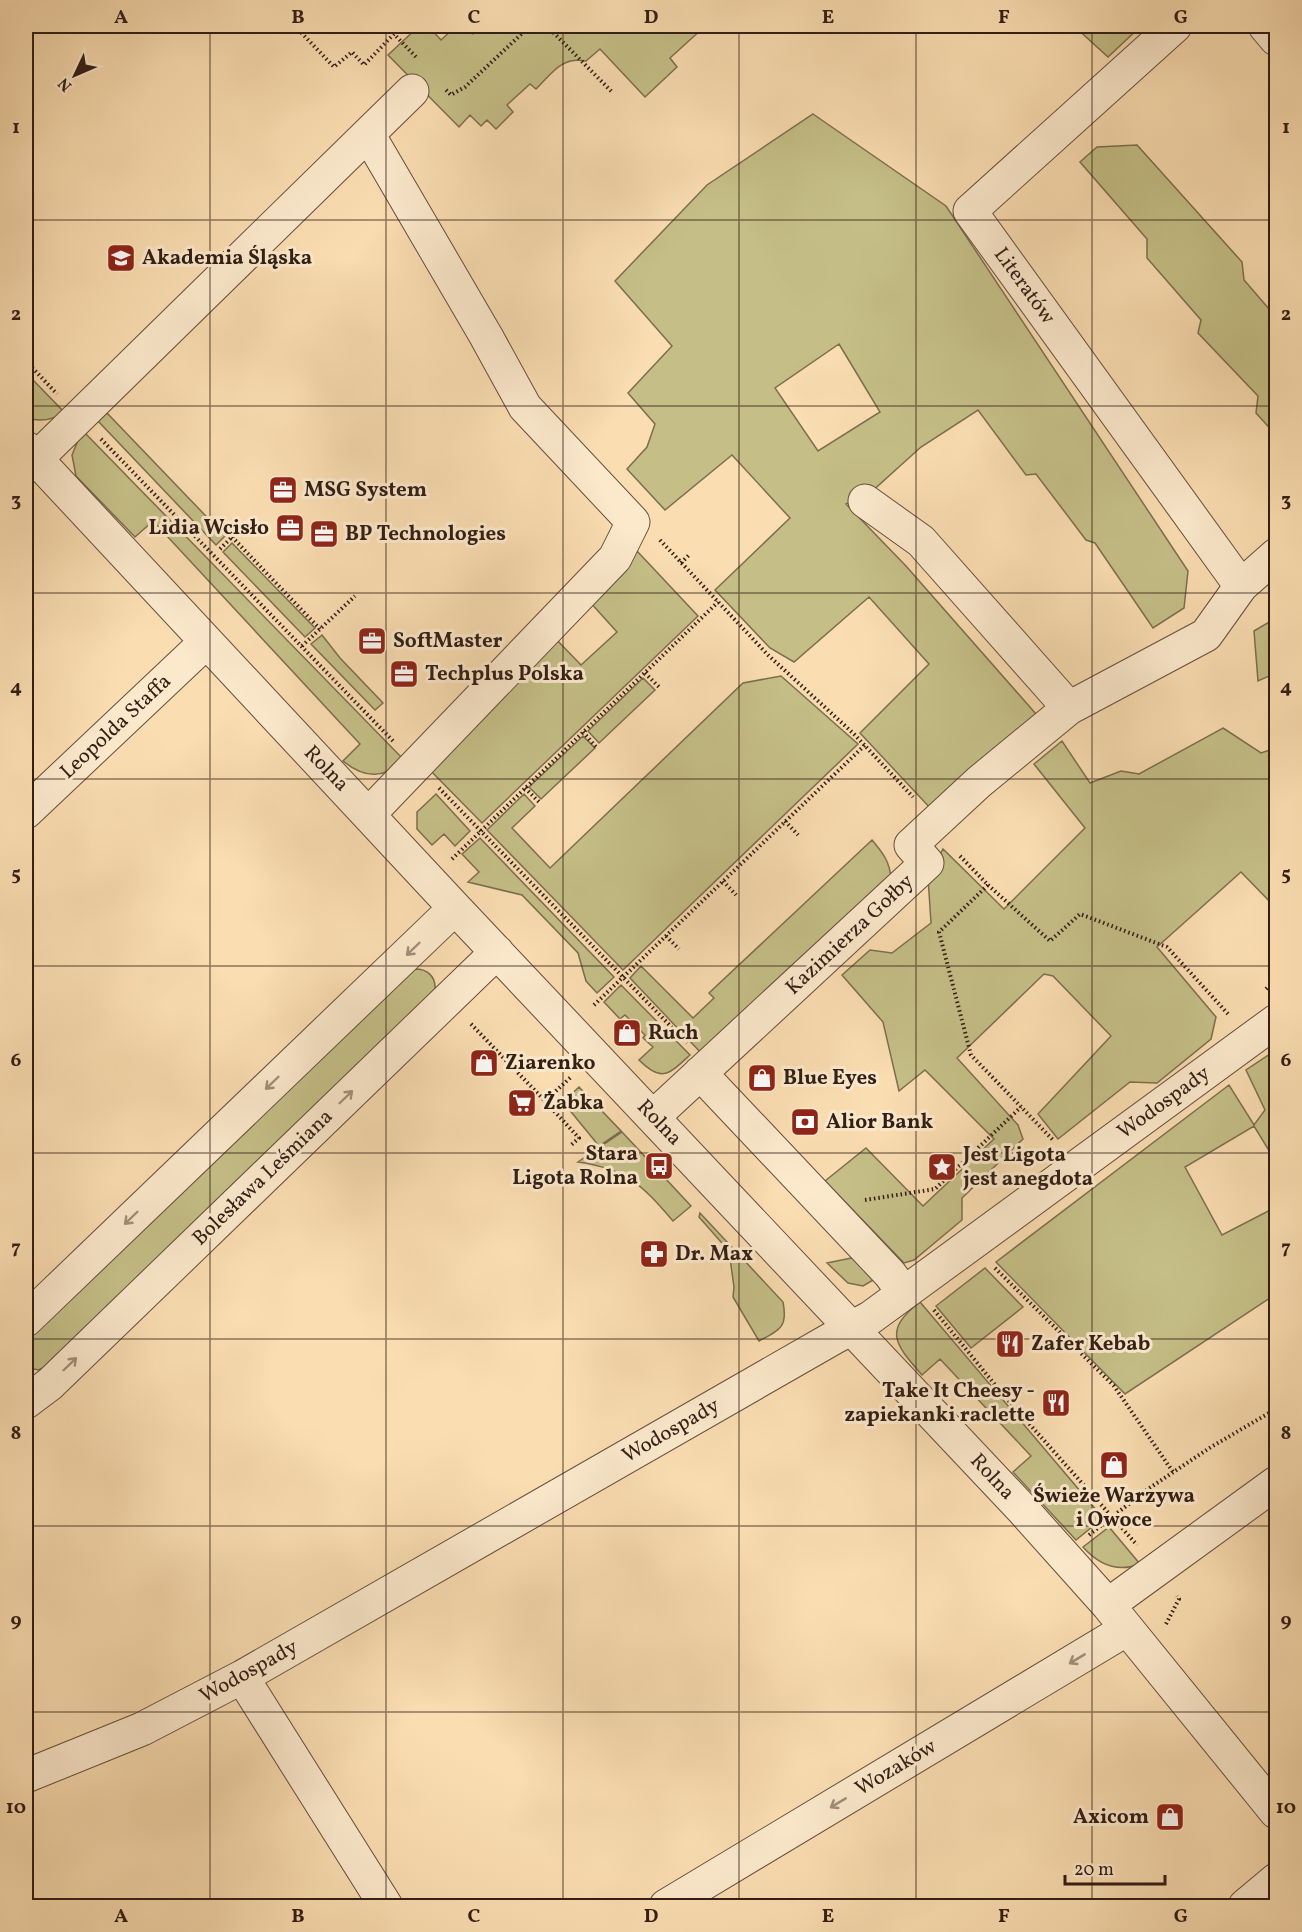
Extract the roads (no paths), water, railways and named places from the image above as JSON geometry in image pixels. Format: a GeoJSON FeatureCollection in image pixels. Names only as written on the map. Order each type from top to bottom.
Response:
{"type":"FeatureCollection","features":[{"type":"Feature","properties":{"kind":"street","name":"Literatów"},"geometry":{"type":"LineString","coordinates":[[1175,26],[970,211],[1241,586]]}},
{"type":"Feature","properties":{"kind":"street"},"geometry":{"type":"LineString","coordinates":[[1265,26],[1276,39]]}},
{"type":"Feature","properties":{"kind":"street"},"geometry":{"type":"LineString","coordinates":[[31,454],[412,91]]}},
{"type":"Feature","properties":{"kind":"street"},"geometry":{"type":"LineString","coordinates":[[368,134],[525,407],[633,522],[615,558],[369,814]]}},
{"type":"Feature","properties":{"kind":"street","name":"Rolna"},"geometry":{"type":"LineString","coordinates":[[31,454],[455,908],[1023,1510],[1117,1617],[1276,1812]]}},
{"type":"Feature","properties":{"kind":"street"},"geometry":{"type":"LineString","coordinates":[[866,501],[921,541],[1069,708]]}},
{"type":"Feature","properties":{"kind":"street","name":"Kazimierza Gołby"},"geometry":{"type":"LineString","coordinates":[[653,1117],[927,864],[911,845],[979,782],[1069,708],[1206,635],[1241,586],[1276,555]]}},
{"type":"Feature","properties":{"kind":"street","name":"Leopolda Staffa"},"geometry":{"type":"LineString","coordinates":[[26,812],[207,642]]}},
{"type":"Feature","properties":{"kind":"street"},"geometry":{"type":"LineString","coordinates":[[26,1320],[455,908]]}},
{"type":"Feature","properties":{"kind":"street","name":"Bolesława Leśmiana"},"geometry":{"type":"LineString","coordinates":[[26,1402],[58,1376],[497,952]]}},
{"type":"Feature","properties":{"kind":"street","name":"Wodospady"},"geometry":{"type":"LineString","coordinates":[[26,1776],[142,1729],[242,1677],[852,1328],[918,1298],[1268,1008]]}},
{"type":"Feature","properties":{"kind":"street"},"geometry":{"type":"LineString","coordinates":[[704,1070],[890,1274],[918,1298]]}},
{"type":"Feature","properties":{"kind":"street","name":"Wozaków"},"geometry":{"type":"LineString","coordinates":[[666,1906],[1117,1617],[1276,1483]]}},
{"type":"Feature","properties":{"kind":"street"},"geometry":{"type":"LineString","coordinates":[[242,1677],[386,1906]]}},
{"type":"Feature","properties":{"kind":"street"},"geometry":{"type":"LineString","coordinates":[[1245,1906],[1276,1880]]}},
{"type":"Feature","properties":{"kind":"place","name":"Akademia Śląska"},"geometry":{"type":"Point","coordinates":[121,258]}},
{"type":"Feature","properties":{"kind":"place","name":"MSG System"},"geometry":{"type":"Point","coordinates":[283,490]}},
{"type":"Feature","properties":{"kind":"place","name":"Lidia Wcisło"},"geometry":{"type":"Point","coordinates":[290,528]}},
{"type":"Feature","properties":{"kind":"place","name":"BP Technologies"},"geometry":{"type":"Point","coordinates":[324,534]}},
{"type":"Feature","properties":{"kind":"place","name":"SoftMaster"},"geometry":{"type":"Point","coordinates":[372,641]}},
{"type":"Feature","properties":{"kind":"place","name":"Techplus Polska"},"geometry":{"type":"Point","coordinates":[404,674]}},
{"type":"Feature","properties":{"kind":"place","name":"Ruch"},"geometry":{"type":"Point","coordinates":[627,1033]}},
{"type":"Feature","properties":{"kind":"place","name":"Ziarenko"},"geometry":{"type":"Point","coordinates":[484,1063]}},
{"type":"Feature","properties":{"kind":"place","name":"Blue Eyes"},"geometry":{"type":"Point","coordinates":[762,1078]}},
{"type":"Feature","properties":{"kind":"place","name":"Żabka"},"geometry":{"type":"Point","coordinates":[522,1103]}},
{"type":"Feature","properties":{"kind":"place","name":"Alior Bank"},"geometry":{"type":"Point","coordinates":[805,1122]}},
{"type":"Feature","properties":{"kind":"place","name":"Stara Ligota Rolna"},"geometry":{"type":"Point","coordinates":[659,1166]}},
{"type":"Feature","properties":{"kind":"place","name":"Jest Ligota jest anegdota"},"geometry":{"type":"Point","coordinates":[942,1167]}},
{"type":"Feature","properties":{"kind":"place","name":"Dr. Max"},"geometry":{"type":"Point","coordinates":[654,1254]}},
{"type":"Feature","properties":{"kind":"place","name":"Zafer Kebab"},"geometry":{"type":"Point","coordinates":[1010,1344]}},
{"type":"Feature","properties":{"kind":"place","name":"Take It Cheesy - zapiekanki raclette"},"geometry":{"type":"Point","coordinates":[1056,1403]}},
{"type":"Feature","properties":{"kind":"place","name":"Świeże Warzywa i Owoce"},"geometry":{"type":"Point","coordinates":[1114,1465]}},
{"type":"Feature","properties":{"kind":"place","name":"Axicom"},"geometry":{"type":"Point","coordinates":[1170,1817]}}]}
